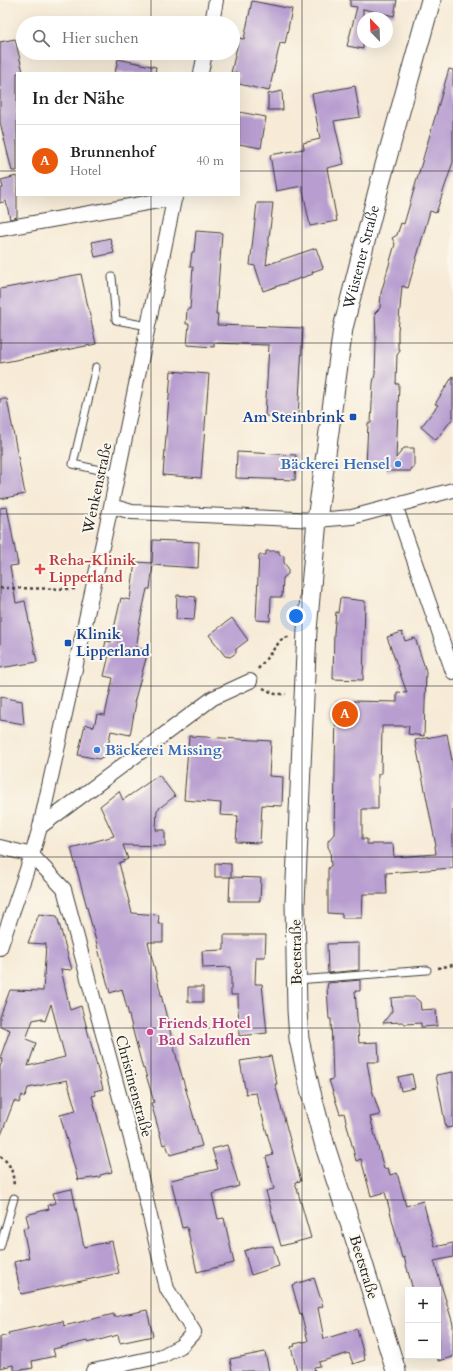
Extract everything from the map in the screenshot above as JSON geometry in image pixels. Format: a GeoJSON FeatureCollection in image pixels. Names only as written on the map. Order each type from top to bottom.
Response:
{"type":"FeatureCollection","features":[{"type":"Feature","properties":{"kind":"main road","name":"Wüstener Straße"},"geometry":{"type":"LineString","coordinates":[[317,520],[343,328],[380,183],[431,0]]}},
{"type":"Feature","properties":{"kind":"main road","name":"Beetstraße"},"geometry":{"type":"LineString","coordinates":[[317,520],[307,630],[295,903],[296,1010],[299,1039],[325,1146],[362,1257],[396,1371]]}},
{"type":"Feature","properties":{"kind":"street"},"geometry":{"type":"LineString","coordinates":[[213,16],[216,0]]}},
{"type":"Feature","properties":{"kind":"street"},"geometry":{"type":"LineString","coordinates":[[201,72],[204,60]]}},
{"type":"Feature","properties":{"kind":"street"},"geometry":{"type":"LineString","coordinates":[[0,229],[175,196]]}},
{"type":"Feature","properties":{"kind":"street","name":"Wenkenstraße"},"geometry":{"type":"LineString","coordinates":[[0,948],[40,827],[111,506],[175,196]]}},
{"type":"Feature","properties":{"kind":"street"},"geometry":{"type":"LineString","coordinates":[[111,506],[132,512],[317,520],[352,517],[453,490]]}},
{"type":"Feature","properties":{"kind":"street"},"geometry":{"type":"LineString","coordinates":[[395,505],[453,671]]}},
{"type":"Feature","properties":{"kind":"street"},"geometry":{"type":"LineString","coordinates":[[40,827],[214,698],[250,681]]}},
{"type":"Feature","properties":{"kind":"street"},"geometry":{"type":"LineString","coordinates":[[0,847],[32,855]]}},
{"type":"Feature","properties":{"kind":"street","name":"Christinenstraße"},"geometry":{"type":"LineString","coordinates":[[32,855],[64,889],[137,1162],[167,1289],[194,1332],[181,1346],[162,1356],[93,1371]]}},
{"type":"Feature","properties":{"kind":"lane"},"geometry":{"type":"LineString","coordinates":[[112,277],[116,320],[148,326]]}},
{"type":"Feature","properties":{"kind":"lane"},"geometry":{"type":"LineString","coordinates":[[96,366],[73,464],[117,474]]}},
{"type":"Feature","properties":{"kind":"lane"},"geometry":{"type":"LineString","coordinates":[[296,980],[427,970]]}},
{"type":"Feature","properties":{"kind":"lane"},"geometry":{"type":"LineString","coordinates":[[0,1247],[14,1198]]}},
{"type":"Feature","properties":{"kind":"path"},"geometry":{"type":"LineString","coordinates":[[0,588],[81,589],[92,591]]}},
{"type":"Feature","properties":{"kind":"path"},"geometry":{"type":"LineString","coordinates":[[250,681],[281,640],[307,630]]}},
{"type":"Feature","properties":{"kind":"path"},"geometry":{"type":"LineString","coordinates":[[275,694],[280,694]]}},
{"type":"Feature","properties":{"kind":"path"},"geometry":{"type":"LineString","coordinates":[[0,1156],[10,1166],[13,1181]]}},
{"type":"Feature","properties":{"kind":"building"},"geometry":{"type":"Polygon","coordinates":[[[350,0],[397,0],[394,16],[393,12],[376,12],[363,9],[363,12],[357,12],[357,48],[347,46],[357,7],[350,6],[350,0]]]}},
{"type":"Feature","properties":{"kind":"building"},"geometry":{"type":"Polygon","coordinates":[[[252,1],[292,9],[285,44],[280,43],[269,91],[240,84],[240,72],[231,72],[234,60],[240,60],[240,38],[244,39],[252,1]]]}},
{"type":"Feature","properties":{"kind":"building"},"geometry":{"type":"Polygon","coordinates":[[[15,39],[16,60],[20,60],[23,72],[16,72],[16,171],[12,171],[0,122],[0,42],[15,39]]]}},
{"type":"Feature","properties":{"kind":"building"},"geometry":{"type":"Polygon","coordinates":[[[118,60],[156,67],[155,72],[115,72],[118,60]]]}},
{"type":"Feature","properties":{"kind":"building"},"geometry":{"type":"Polygon","coordinates":[[[449,69],[453,70],[453,162],[436,213],[430,211],[408,288],[402,286],[398,331],[398,348],[400,351],[397,355],[396,384],[399,384],[396,458],[404,448],[414,448],[414,468],[411,468],[411,471],[386,471],[389,467],[366,466],[368,423],[371,423],[373,383],[375,374],[375,313],[380,308],[381,293],[395,244],[392,238],[397,235],[401,223],[404,224],[449,69]]]}},
{"type":"Feature","properties":{"kind":"building"},"geometry":{"type":"Polygon","coordinates":[[[355,86],[360,117],[334,121],[344,164],[327,168],[337,221],[310,226],[302,186],[276,191],[270,155],[304,149],[303,143],[320,139],[312,94],[355,86]]]}},
{"type":"Feature","properties":{"kind":"building"},"geometry":{"type":"Polygon","coordinates":[[[282,91],[283,110],[268,110],[268,94],[282,91]]]}},
{"type":"Feature","properties":{"kind":"building"},"geometry":{"type":"Polygon","coordinates":[[[240,112],[266,117],[261,148],[240,144],[240,112]]]}},
{"type":"Feature","properties":{"kind":"building"},"geometry":{"type":"Polygon","coordinates":[[[16,176],[17,217],[10,219],[6,201],[0,203],[0,189],[3,188],[1,180],[16,176]]]}},
{"type":"Feature","properties":{"kind":"building"},"geometry":{"type":"Polygon","coordinates":[[[257,203],[273,203],[266,265],[316,248],[323,268],[312,272],[313,274],[263,291],[255,266],[250,265],[257,203]]]}},
{"type":"Feature","properties":{"kind":"building"},"geometry":{"type":"Polygon","coordinates":[[[196,231],[222,233],[216,314],[218,314],[217,325],[303,328],[298,417],[265,416],[269,345],[214,343],[214,347],[187,345],[189,324],[186,324],[187,309],[190,309],[193,267],[190,267],[192,252],[194,252],[196,231]]]}},
{"type":"Feature","properties":{"kind":"building"},"geometry":{"type":"Polygon","coordinates":[[[110,238],[114,253],[95,257],[92,242],[110,238]]]}},
{"type":"Feature","properties":{"kind":"building"},"geometry":{"type":"Polygon","coordinates":[[[81,274],[96,344],[0,363],[0,289],[81,274]]]}},
{"type":"Feature","properties":{"kind":"building"},"geometry":{"type":"Polygon","coordinates":[[[171,371],[209,374],[201,478],[163,475],[171,371]]]}},
{"type":"Feature","properties":{"kind":"building"},"geometry":{"type":"Polygon","coordinates":[[[453,376],[453,418],[436,440],[421,427],[438,405],[435,404],[453,376]]]}},
{"type":"Feature","properties":{"kind":"building"},"geometry":{"type":"Polygon","coordinates":[[[0,399],[7,399],[25,494],[0,499],[0,399]]]}},
{"type":"Feature","properties":{"kind":"building"},"geometry":{"type":"Polygon","coordinates":[[[237,452],[296,455],[295,480],[236,478],[237,452]]]}},
{"type":"Feature","properties":{"kind":"building"},"geometry":{"type":"Polygon","coordinates":[[[7,507],[18,565],[10,566],[16,603],[25,601],[37,662],[0,668],[0,508],[7,507]]]}},
{"type":"Feature","properties":{"kind":"building"},"geometry":{"type":"Polygon","coordinates":[[[153,540],[199,542],[198,568],[153,565],[150,589],[147,589],[138,630],[136,648],[148,651],[134,703],[136,703],[130,735],[111,731],[106,755],[99,759],[78,755],[85,724],[94,727],[97,714],[105,715],[113,678],[104,676],[109,655],[103,654],[106,641],[111,642],[121,598],[130,600],[135,562],[152,563],[153,540]]]}},
{"type":"Feature","properties":{"kind":"building"},"geometry":{"type":"Polygon","coordinates":[[[266,551],[279,551],[279,555],[284,556],[284,563],[288,568],[288,574],[283,578],[282,597],[271,597],[270,621],[256,620],[259,555],[266,555],[266,551]]]}},
{"type":"Feature","properties":{"kind":"building"},"geometry":{"type":"Polygon","coordinates":[[[177,595],[196,597],[194,620],[176,619],[177,595]]]}},
{"type":"Feature","properties":{"kind":"building"},"geometry":{"type":"Polygon","coordinates":[[[340,598],[365,601],[363,680],[333,679],[334,633],[336,612],[338,613],[340,598]]]}},
{"type":"Feature","properties":{"kind":"building"},"geometry":{"type":"Polygon","coordinates":[[[232,618],[248,640],[236,649],[236,653],[230,657],[225,656],[209,635],[232,618]]]}},
{"type":"Feature","properties":{"kind":"building"},"geometry":{"type":"Polygon","coordinates":[[[402,632],[405,641],[415,638],[426,671],[424,736],[408,734],[409,726],[382,726],[381,774],[378,774],[378,809],[362,809],[362,839],[367,839],[367,844],[393,844],[394,857],[436,854],[436,846],[415,740],[447,734],[453,766],[453,868],[386,873],[387,894],[363,894],[362,918],[342,918],[342,914],[328,913],[328,868],[331,866],[328,841],[334,834],[336,704],[353,705],[353,701],[397,702],[397,692],[407,693],[387,637],[402,632]]]}},
{"type":"Feature","properties":{"kind":"building"},"geometry":{"type":"Polygon","coordinates":[[[0,697],[22,701],[24,724],[0,720],[0,697]]]}},
{"type":"Feature","properties":{"kind":"building"},"geometry":{"type":"Polygon","coordinates":[[[189,736],[271,741],[269,776],[283,777],[282,806],[262,805],[260,843],[236,842],[238,816],[220,815],[221,803],[184,800],[189,736]]]}},
{"type":"Feature","properties":{"kind":"building"},"geometry":{"type":"Polygon","coordinates":[[[159,775],[175,796],[157,810],[156,830],[165,830],[165,846],[123,845],[128,859],[119,863],[132,913],[159,915],[158,924],[163,924],[163,942],[148,942],[177,1059],[202,1146],[170,1155],[166,1144],[163,1145],[151,1103],[154,1102],[144,1068],[143,1069],[122,989],[110,993],[71,848],[114,836],[100,806],[119,791],[123,800],[159,775]]]}},
{"type":"Feature","properties":{"kind":"building"},"geometry":{"type":"Polygon","coordinates":[[[215,863],[231,864],[231,877],[215,877],[215,863]]]}},
{"type":"Feature","properties":{"kind":"building"},"geometry":{"type":"Polygon","coordinates":[[[230,877],[261,878],[260,901],[229,901],[230,877]]]}},
{"type":"Feature","properties":{"kind":"building"},"geometry":{"type":"Polygon","coordinates":[[[39,914],[57,916],[72,970],[61,969],[70,1010],[81,1006],[103,1089],[94,1091],[96,1095],[92,1096],[112,1172],[100,1175],[100,1177],[78,1180],[60,1115],[76,1111],[67,1080],[28,1088],[25,1097],[22,1095],[19,1103],[14,1101],[0,1135],[0,1067],[3,1059],[0,1058],[10,1030],[0,1026],[0,1017],[10,990],[43,991],[46,944],[28,943],[39,914]],[[51,1004],[45,1021],[42,1020],[42,1018],[33,1020],[26,1039],[36,1043],[28,1066],[65,1057],[51,1004]]]}},
{"type":"Feature","properties":{"kind":"building"},"geometry":{"type":"Polygon","coordinates":[[[224,935],[266,935],[265,957],[256,957],[255,984],[262,984],[267,1033],[239,1036],[238,995],[231,995],[231,967],[203,968],[202,951],[224,950],[224,935]]]}},
{"type":"Feature","properties":{"kind":"building"},"geometry":{"type":"Polygon","coordinates":[[[359,943],[359,970],[328,973],[327,944],[359,943]]]}},
{"type":"Feature","properties":{"kind":"building"},"geometry":{"type":"Polygon","coordinates":[[[360,980],[360,991],[355,991],[359,1043],[378,1042],[379,1062],[367,1062],[372,1090],[380,1115],[370,1117],[384,1169],[388,1168],[390,1175],[397,1173],[406,1206],[423,1201],[435,1247],[453,1243],[453,1257],[434,1261],[453,1324],[453,1357],[438,1361],[438,1359],[441,1359],[441,1287],[412,1287],[404,1257],[402,1258],[385,1192],[371,1196],[361,1159],[356,1161],[344,1113],[340,1114],[329,1080],[333,1079],[331,1019],[329,1019],[327,988],[328,983],[360,980]]]}},
{"type":"Feature","properties":{"kind":"building"},"geometry":{"type":"Polygon","coordinates":[[[188,987],[203,987],[203,1002],[188,1002],[188,987]]]}},
{"type":"Feature","properties":{"kind":"building"},"geometry":{"type":"Polygon","coordinates":[[[414,997],[420,1002],[421,1010],[436,1009],[437,1026],[421,1027],[421,1023],[383,1023],[392,1011],[391,998],[414,997]]]}},
{"type":"Feature","properties":{"kind":"building"},"geometry":{"type":"Polygon","coordinates":[[[271,1056],[277,1084],[275,1084],[301,1181],[295,1182],[311,1238],[281,1246],[266,1191],[274,1189],[266,1157],[273,1155],[256,1093],[246,1094],[240,1061],[271,1056]]]}},
{"type":"Feature","properties":{"kind":"building"},"geometry":{"type":"Polygon","coordinates":[[[453,1072],[453,1127],[446,1128],[436,1075],[453,1072]]]}},
{"type":"Feature","properties":{"kind":"building"},"geometry":{"type":"Polygon","coordinates":[[[412,1074],[415,1088],[401,1091],[398,1077],[412,1074]]]}},
{"type":"Feature","properties":{"kind":"building"},"geometry":{"type":"Polygon","coordinates":[[[227,1145],[239,1186],[212,1194],[218,1219],[224,1218],[234,1263],[197,1272],[187,1227],[182,1228],[171,1180],[218,1169],[212,1149],[227,1145]]]}},
{"type":"Feature","properties":{"kind":"building"},"geometry":{"type":"Polygon","coordinates":[[[72,1189],[84,1247],[112,1241],[119,1273],[21,1294],[14,1262],[29,1258],[23,1228],[29,1227],[26,1215],[49,1209],[48,1205],[56,1203],[53,1193],[72,1189]]]}},
{"type":"Feature","properties":{"kind":"building"},"geometry":{"type":"Polygon","coordinates":[[[273,1246],[279,1266],[251,1275],[244,1251],[256,1247],[273,1246]]]}},
{"type":"Feature","properties":{"kind":"building"},"geometry":{"type":"Polygon","coordinates":[[[314,1278],[323,1306],[318,1308],[324,1339],[357,1329],[365,1360],[353,1364],[349,1353],[319,1362],[320,1366],[314,1367],[315,1371],[297,1371],[291,1347],[295,1346],[294,1344],[308,1341],[292,1285],[314,1278]]]}},
{"type":"Feature","properties":{"kind":"building"},"geometry":{"type":"Polygon","coordinates":[[[147,1310],[153,1336],[120,1343],[118,1335],[88,1343],[87,1341],[53,1349],[55,1356],[32,1361],[33,1368],[15,1371],[13,1365],[0,1368],[0,1337],[9,1335],[8,1333],[63,1321],[64,1326],[114,1314],[114,1317],[147,1310]]]}},
{"type":"Feature","properties":{"kind":"building"},"geometry":{"type":"Polygon","coordinates":[[[265,1352],[269,1371],[232,1371],[230,1359],[265,1352]]]}},
{"type":"Feature","properties":{"kind":"place","name":"Am Steinbrink"},"geometry":{"type":"Point","coordinates":[353,417]}},
{"type":"Feature","properties":{"kind":"place","name":"Bäckerei Hensel"},"geometry":{"type":"Point","coordinates":[398,464]}},
{"type":"Feature","properties":{"kind":"place","name":"Reha-Klinik Lipperland"},"geometry":{"type":"Point","coordinates":[40,569]}},
{"type":"Feature","properties":{"kind":"place","name":"Klinik Lipperland"},"geometry":{"type":"Point","coordinates":[68,643]}},
{"type":"Feature","properties":{"kind":"place","name":"Brunnenhof"},"geometry":{"type":"Point","coordinates":[345,714]}},
{"type":"Feature","properties":{"kind":"place","name":"Bäckerei Missing"},"geometry":{"type":"Point","coordinates":[97,750]}},
{"type":"Feature","properties":{"kind":"place","name":"Friends Hotel Bad Salzuflen"},"geometry":{"type":"Point","coordinates":[150,1032]}}]}
